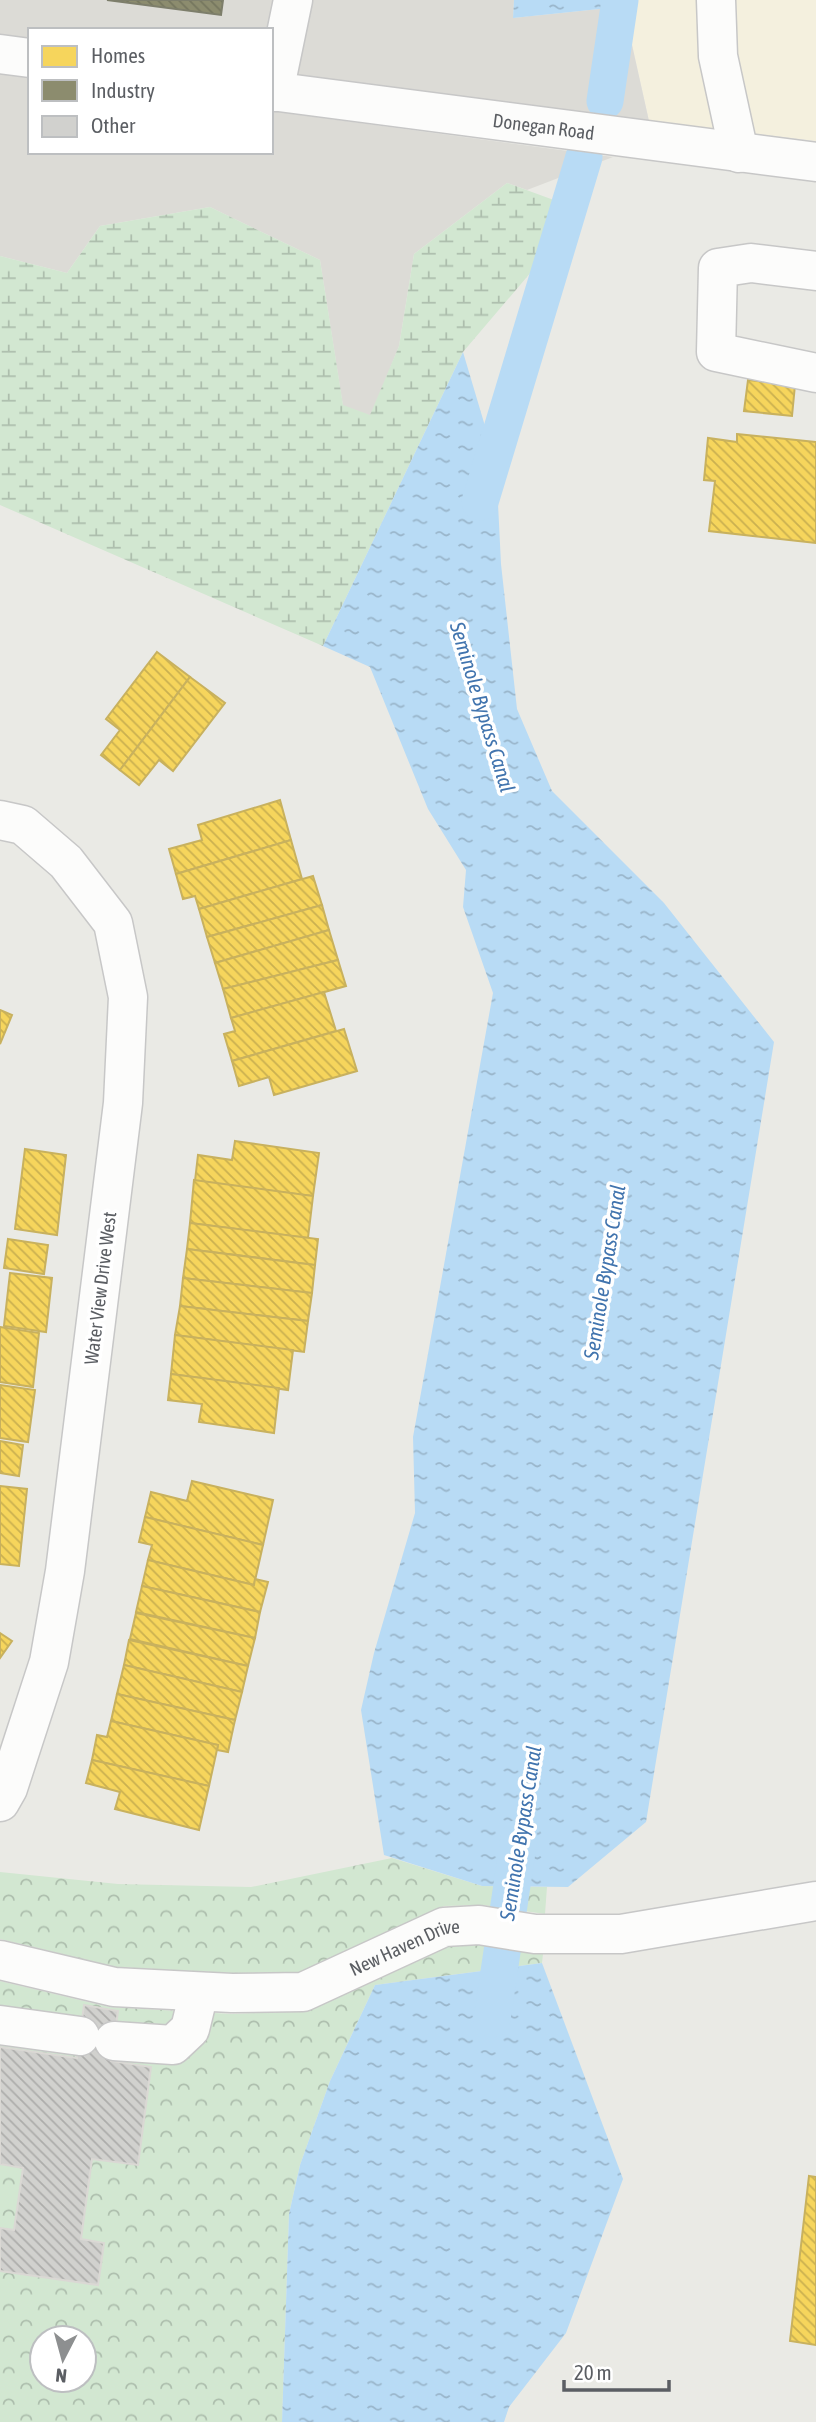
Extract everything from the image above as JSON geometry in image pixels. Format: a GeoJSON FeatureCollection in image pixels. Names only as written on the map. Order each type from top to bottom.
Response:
{"type":"FeatureCollection","features":[{"type":"Feature","properties":{"kind":"street"},"geometry":{"type":"LineString","coordinates":[[273,87],[293,0]]}},
{"type":"Feature","properties":{"kind":"street"},"geometry":{"type":"LineString","coordinates":[[716,0],[718,56],[739,153]]}},
{"type":"Feature","properties":{"kind":"street"},"geometry":{"type":"LineString","coordinates":[[0,54],[28,58]]}},
{"type":"Feature","properties":{"kind":"street","name":"Donegan Road"},"geometry":{"type":"LineString","coordinates":[[273,91],[816,162]]}},
{"type":"Feature","properties":{"kind":"street"},"geometry":{"type":"LineString","coordinates":[[816,271],[751,263],[718,268],[716,352],[816,373]]}},
{"type":"Feature","properties":{"kind":"street","name":"Water View Drive West"},"geometry":{"type":"LineString","coordinates":[[0,820],[23,825],[66,862],[113,923],[128,997],[123,1103],[65,1571],[49,1661],[8,1788],[0,1802]]}},
{"type":"Feature","properties":{"kind":"street","name":"New Haven Drive"},"geometry":{"type":"LineString","coordinates":[[0,1960],[114,1987],[199,1992],[303,1992],[444,1927],[480,1925],[535,1934],[621,1934],[816,1901]]}},
{"type":"Feature","properties":{"kind":"street"},"geometry":{"type":"LineString","coordinates":[[0,2025],[173,2045],[190,2029],[199,1992]]}},
{"type":"Feature","properties":{"kind":"shaded area"},"geometry":{"type":"Polygon","coordinates":[[[0,0],[514,0],[513,18],[609,8],[615,0],[622,0],[649,121],[273,71],[273,28],[28,28],[28,38],[0,34],[0,0]]]}},
{"type":"Feature","properties":{"kind":"shaded area"},"geometry":{"type":"Polygon","coordinates":[[[622,0],[816,0],[816,141],[649,121],[622,0]]]}},
{"type":"Feature","properties":{"kind":"shaded area"},"geometry":{"type":"Polygon","coordinates":[[[0,74],[28,78],[28,154],[273,154],[273,111],[613,157],[527,190],[507,183],[414,254],[399,346],[371,416],[343,406],[320,260],[210,207],[100,226],[67,273],[0,256],[0,74]]]}},
{"type":"Feature","properties":{"kind":"green space"},"geometry":{"type":"Polygon","coordinates":[[[507,183],[562,203],[543,258],[463,352],[323,646],[0,505],[0,256],[67,273],[100,226],[210,207],[320,260],[343,405],[370,415],[399,346],[414,254],[507,183]]]}},
{"type":"Feature","properties":{"kind":"green space"},"geometry":{"type":"Polygon","coordinates":[[[392,1858],[482,1886],[547,1887],[545,1914],[483,1905],[444,1906],[300,1972],[233,1973],[116,1967],[0,1939],[0,1872],[118,1884],[251,1887],[392,1858]]]}},
{"type":"Feature","properties":{"kind":"green space"},"geometry":{"type":"Polygon","coordinates":[[[478,1945],[543,1954],[542,1963],[375,1985],[330,2081],[300,2165],[289,2214],[282,2422],[0,2422],[0,1981],[109,2007],[232,2014],[309,2011],[448,1947],[478,1945]]]}},
{"type":"Feature","properties":{"kind":"water"},"geometry":{"type":"Polygon","coordinates":[[[514,0],[614,0],[609,8],[513,18],[514,0]]]}},
{"type":"Feature","properties":{"kind":"water"},"geometry":{"type":"Polygon","coordinates":[[[463,352],[496,463],[501,564],[517,709],[552,791],[664,903],[774,1042],[646,1822],[568,1887],[482,1886],[384,1855],[361,1710],[374,1653],[415,1513],[413,1437],[493,993],[463,907],[466,870],[428,809],[370,667],[323,646],[463,352]]]}},
{"type":"Feature","properties":{"kind":"water"},"geometry":{"type":"Polygon","coordinates":[[[542,1963],[623,2179],[566,2333],[509,2407],[504,2422],[282,2422],[289,2214],[300,2165],[330,2081],[375,1985],[542,1963]]]}},
{"type":"Feature","properties":{"kind":"building: Homes"},"geometry":{"type":"Polygon","coordinates":[[[748,380],[795,385],[792,416],[744,411],[748,380]]]}},
{"type":"Feature","properties":{"kind":"building: Homes"},"geometry":{"type":"Polygon","coordinates":[[[737,434],[816,442],[816,543],[709,531],[715,481],[704,480],[708,438],[737,442],[737,434]]]}},
{"type":"Feature","properties":{"kind":"building: Homes"},"geometry":{"type":"Polygon","coordinates":[[[157,652],[190,677],[120,770],[101,755],[120,730],[106,719],[157,652]]]}},
{"type":"Feature","properties":{"kind":"building: Homes"},"geometry":{"type":"Polygon","coordinates":[[[190,677],[225,703],[173,771],[159,760],[139,785],[120,770],[190,677]]]}},
{"type":"Feature","properties":{"kind":"building: Homes"},"geometry":{"type":"Polygon","coordinates":[[[280,800],[291,840],[176,874],[169,849],[202,840],[198,825],[280,800]]]}},
{"type":"Feature","properties":{"kind":"building: Homes"},"geometry":{"type":"Polygon","coordinates":[[[291,840],[302,879],[199,909],[195,896],[183,899],[176,874],[291,840]]]}},
{"type":"Feature","properties":{"kind":"building: Homes"},"geometry":{"type":"Polygon","coordinates":[[[313,876],[322,905],[207,937],[199,909],[313,876]]]}},
{"type":"Feature","properties":{"kind":"building: Homes"},"geometry":{"type":"Polygon","coordinates":[[[322,905],[329,930],[215,963],[207,937],[322,905]]]}},
{"type":"Feature","properties":{"kind":"building: Homes"},"geometry":{"type":"Polygon","coordinates":[[[329,930],[338,960],[223,989],[215,963],[329,930]]]}},
{"type":"Feature","properties":{"kind":"building: Homes"},"geometry":{"type":"Polygon","coordinates":[[[338,960],[346,986],[231,1018],[223,989],[338,960]]]}},
{"type":"Feature","properties":{"kind":"building: Homes"},"geometry":{"type":"Polygon","coordinates":[[[324,992],[336,1031],[232,1061],[224,1034],[235,1031],[231,1018],[324,992]]]}},
{"type":"Feature","properties":{"kind":"building: Homes"},"geometry":{"type":"Polygon","coordinates":[[[0,1010],[12,1015],[0,1044],[0,1010]]]}},
{"type":"Feature","properties":{"kind":"building: Homes"},"geometry":{"type":"Polygon","coordinates":[[[344,1029],[357,1071],[274,1095],[269,1077],[239,1086],[232,1061],[344,1029]]]}},
{"type":"Feature","properties":{"kind":"building: Homes"},"geometry":{"type":"Polygon","coordinates":[[[235,1141],[319,1153],[313,1196],[195,1181],[198,1155],[232,1160],[235,1141]]]}},
{"type":"Feature","properties":{"kind":"building: Homes"},"geometry":{"type":"Polygon","coordinates":[[[25,1149],[66,1155],[57,1235],[15,1229],[25,1149]]]}},
{"type":"Feature","properties":{"kind":"building: Homes"},"geometry":{"type":"Polygon","coordinates":[[[194,1180],[313,1196],[308,1238],[190,1223],[194,1180]]]}},
{"type":"Feature","properties":{"kind":"building: Homes"},"geometry":{"type":"Polygon","coordinates":[[[190,1223],[318,1239],[315,1265],[187,1249],[190,1223]]]}},
{"type":"Feature","properties":{"kind":"building: Homes"},"geometry":{"type":"Polygon","coordinates":[[[8,1239],[48,1245],[44,1274],[4,1268],[8,1239]]]}},
{"type":"Feature","properties":{"kind":"building: Homes"},"geometry":{"type":"Polygon","coordinates":[[[187,1249],[315,1265],[312,1293],[183,1278],[187,1249]]]}},
{"type":"Feature","properties":{"kind":"building: Homes"},"geometry":{"type":"Polygon","coordinates":[[[10,1273],[52,1278],[46,1332],[4,1326],[10,1273]]]}},
{"type":"Feature","properties":{"kind":"building: Homes"},"geometry":{"type":"Polygon","coordinates":[[[183,1278],[312,1293],[308,1321],[180,1306],[183,1278]]]}},
{"type":"Feature","properties":{"kind":"building: Homes"},"geometry":{"type":"Polygon","coordinates":[[[180,1306],[308,1321],[304,1352],[175,1335],[180,1306]]]}},
{"type":"Feature","properties":{"kind":"building: Homes"},"geometry":{"type":"Polygon","coordinates":[[[0,1327],[39,1333],[33,1387],[0,1382],[0,1327]]]}},
{"type":"Feature","properties":{"kind":"building: Homes"},"geometry":{"type":"Polygon","coordinates":[[[175,1335],[293,1350],[288,1390],[171,1374],[175,1335]]]}},
{"type":"Feature","properties":{"kind":"building: Homes"},"geometry":{"type":"Polygon","coordinates":[[[171,1374],[279,1388],[274,1433],[199,1422],[202,1404],[168,1400],[171,1374]]]}},
{"type":"Feature","properties":{"kind":"building: Homes"},"geometry":{"type":"Polygon","coordinates":[[[0,1385],[35,1390],[28,1442],[0,1438],[0,1385]]]}},
{"type":"Feature","properties":{"kind":"building: Homes"},"geometry":{"type":"Polygon","coordinates":[[[0,1441],[23,1445],[19,1476],[0,1473],[0,1441]]]}},
{"type":"Feature","properties":{"kind":"building: Homes"},"geometry":{"type":"Polygon","coordinates":[[[192,1481],[273,1500],[263,1545],[145,1517],[151,1492],[187,1501],[192,1481]]]}},
{"type":"Feature","properties":{"kind":"building: Homes"},"geometry":{"type":"Polygon","coordinates":[[[0,1486],[27,1489],[19,1566],[0,1564],[0,1486]]]}},
{"type":"Feature","properties":{"kind":"building: Homes"},"geometry":{"type":"Polygon","coordinates":[[[145,1517],[263,1545],[254,1585],[148,1560],[152,1545],[139,1542],[145,1517]]]}},
{"type":"Feature","properties":{"kind":"building: Homes"},"geometry":{"type":"Polygon","coordinates":[[[148,1560],[254,1585],[255,1579],[268,1582],[260,1612],[142,1586],[148,1560]]]}},
{"type":"Feature","properties":{"kind":"building: Homes"},"geometry":{"type":"Polygon","coordinates":[[[142,1586],[260,1612],[255,1638],[136,1612],[142,1586]]]}},
{"type":"Feature","properties":{"kind":"building: Homes"},"geometry":{"type":"Polygon","coordinates":[[[136,1613],[255,1638],[248,1666],[130,1639],[136,1613]]]}},
{"type":"Feature","properties":{"kind":"building: Homes"},"geometry":{"type":"Polygon","coordinates":[[[0,1633],[12,1641],[0,1658],[0,1633]]]}},
{"type":"Feature","properties":{"kind":"building: Homes"},"geometry":{"type":"Polygon","coordinates":[[[129,1640],[248,1666],[242,1692],[124,1665],[129,1640]]]}},
{"type":"Feature","properties":{"kind":"building: Homes"},"geometry":{"type":"Polygon","coordinates":[[[124,1665],[242,1692],[235,1720],[117,1694],[124,1665]]]}},
{"type":"Feature","properties":{"kind":"building: Homes"},"geometry":{"type":"Polygon","coordinates":[[[117,1694],[235,1720],[228,1752],[217,1750],[218,1745],[111,1721],[117,1694]]]}},
{"type":"Feature","properties":{"kind":"building: Homes"},"geometry":{"type":"Polygon","coordinates":[[[111,1721],[218,1745],[209,1786],[92,1760],[97,1735],[107,1737],[111,1721]]]}},
{"type":"Feature","properties":{"kind":"building: Homes"},"geometry":{"type":"Polygon","coordinates":[[[92,1760],[209,1786],[199,1830],[115,1809],[120,1792],[86,1783],[92,1760]]]}},
{"type":"Feature","properties":{"kind":"building: Homes"},"geometry":{"type":"Polygon","coordinates":[[[809,2176],[816,2177],[816,2345],[790,2341],[809,2176]]]}},
{"type":"Feature","properties":{"kind":"building: Industry"},"geometry":{"type":"Polygon","coordinates":[[[107,0],[223,0],[221,15],[107,0]]]}},
{"type":"Feature","properties":{"kind":"building: Other"},"geometry":{"type":"Polygon","coordinates":[[[84,2005],[118,2011],[111,2061],[151,2067],[138,2165],[92,2159],[81,2239],[104,2243],[98,2285],[0,2271],[0,2228],[14,2230],[23,2168],[0,2164],[0,2047],[77,2058],[84,2005]]]}},
{"type":"Feature","properties":{"kind":"waterway","name":"Seminole Bypass Canal"},"geometry":{"type":"LineString","coordinates":[[605,101],[620,0]]}},
{"type":"Feature","properties":{"kind":"waterway","name":"Seminole Bypass Canal"},"geometry":{"type":"LineString","coordinates":[[480,502],[584,157]]}},
{"type":"Feature","properties":{"kind":"waterway","name":"Seminole Bypass Canal"},"geometry":{"type":"LineString","coordinates":[[492,2019],[519,1838]]}}]}
